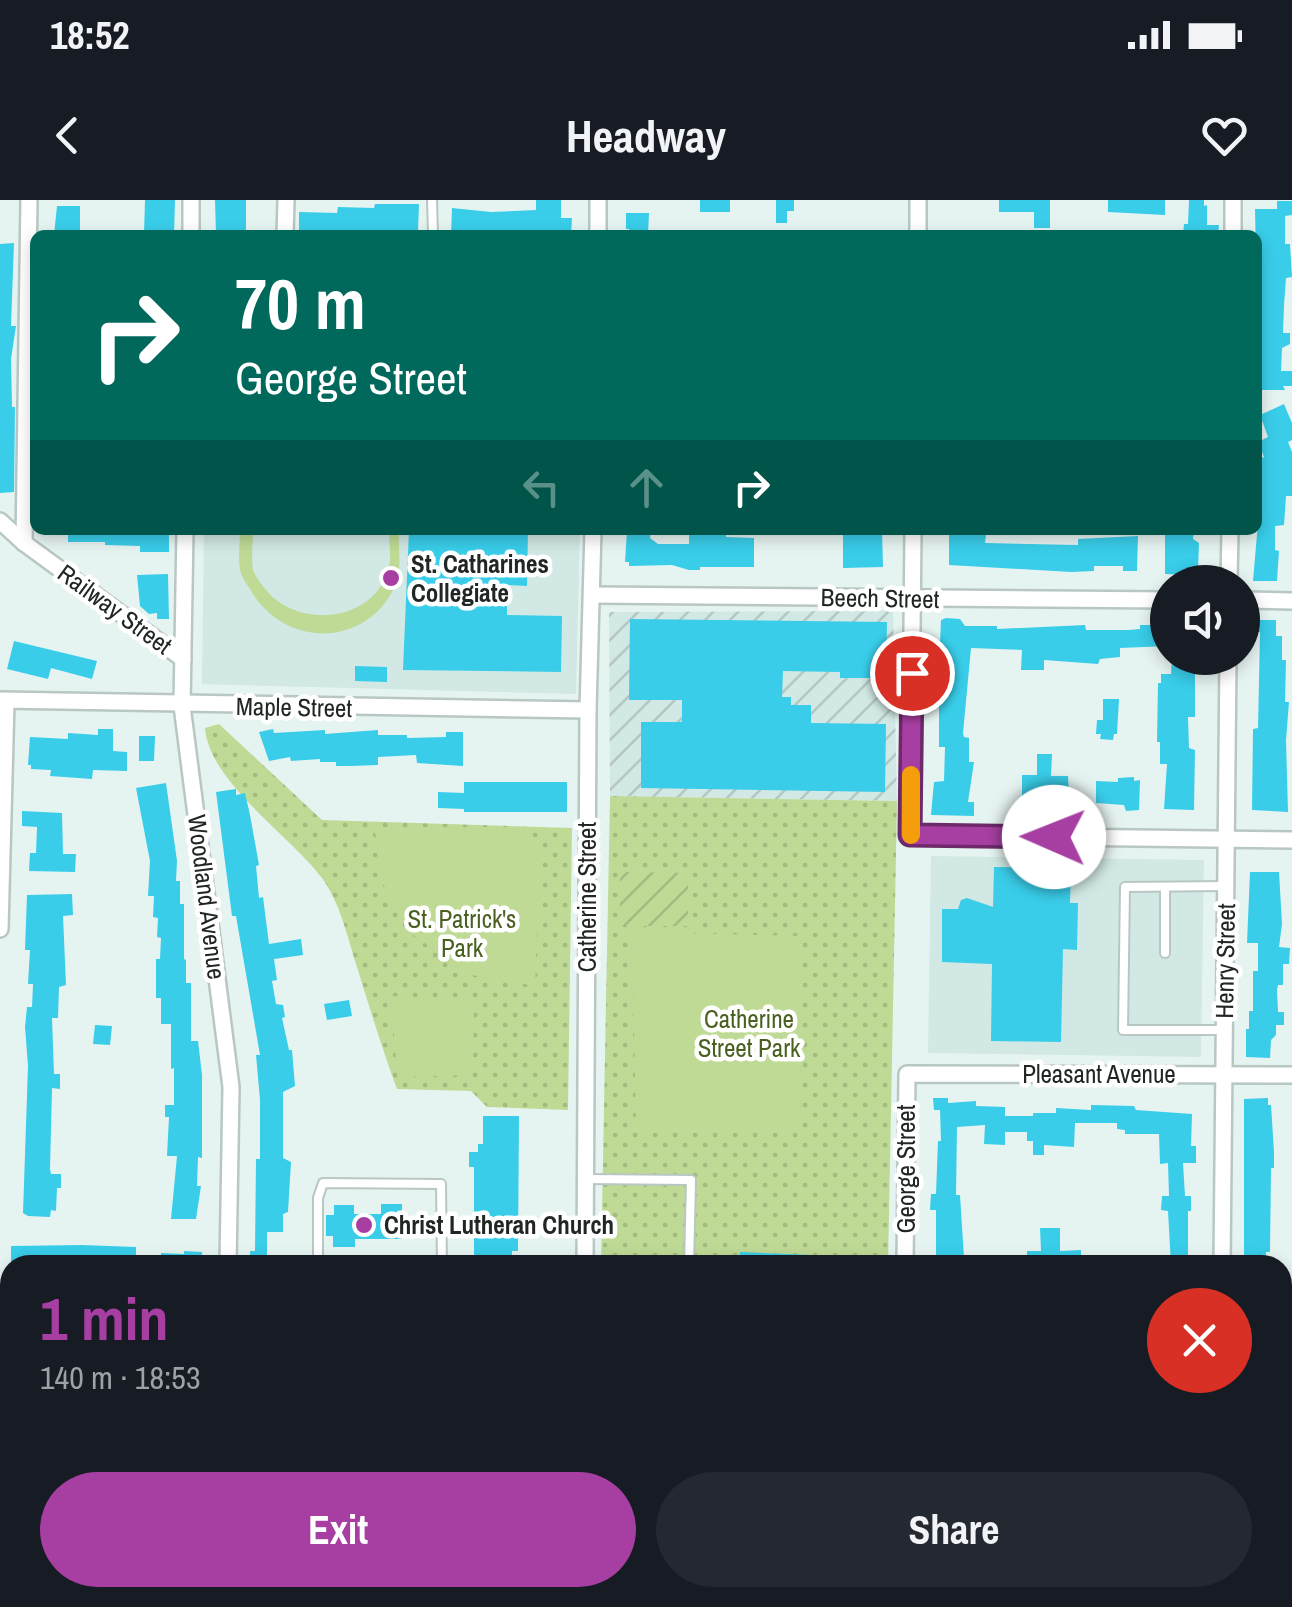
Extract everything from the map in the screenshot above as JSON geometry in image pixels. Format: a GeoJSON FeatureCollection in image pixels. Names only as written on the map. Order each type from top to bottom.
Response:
{"type":"FeatureCollection","features":[{"type":"Feature","properties":{"kind":"street"},"geometry":{"type":"LineString","coordinates":[[24,543],[29,200]]}},
{"type":"Feature","properties":{"kind":"street"},"geometry":{"type":"LineString","coordinates":[[191,200],[191,230]]}},
{"type":"Feature","properties":{"kind":"street"},"geometry":{"type":"LineString","coordinates":[[285,230],[286,200]]}},
{"type":"Feature","properties":{"kind":"street"},"geometry":{"type":"LineString","coordinates":[[598,200],[598,230]]}},
{"type":"Feature","properties":{"kind":"street"},"geometry":{"type":"LineString","coordinates":[[918,200],[918,230]]}},
{"type":"Feature","properties":{"kind":"street"},"geometry":{"type":"LineString","coordinates":[[1232,230],[1233,200]]}},
{"type":"Feature","properties":{"kind":"street","name":"Railway Street"},"geometry":{"type":"LineString","coordinates":[[0,520],[24,543],[183,659]]}},
{"type":"Feature","properties":{"kind":"street","name":"Woodland Avenue"},"geometry":{"type":"LineString","coordinates":[[186,535],[182,706],[231,1087],[228,1255]]}},
{"type":"Feature","properties":{"kind":"street","name":"Catherine Street"},"geometry":{"type":"LineString","coordinates":[[585,1255],[588,710],[593,535]]}},
{"type":"Feature","properties":{"kind":"street"},"geometry":{"type":"LineString","coordinates":[[913,535],[910,835],[1292,840]]}},
{"type":"Feature","properties":{"kind":"street"},"geometry":{"type":"LineString","coordinates":[[1229,565],[1230,535]]}},
{"type":"Feature","properties":{"kind":"street","name":"Beech Street"},"geometry":{"type":"LineString","coordinates":[[592,595],[1150,600]]}},
{"type":"Feature","properties":{"kind":"street"},"geometry":{"type":"LineString","coordinates":[[1260,600],[1292,601]]}},
{"type":"Feature","properties":{"kind":"street","name":"Henry Street"},"geometry":{"type":"LineString","coordinates":[[1222,1255],[1228,675]]}},
{"type":"Feature","properties":{"kind":"street"},"geometry":{"type":"LineString","coordinates":[[0,928],[3,701]]}},
{"type":"Feature","properties":{"kind":"street","name":"Maple Street"},"geometry":{"type":"LineString","coordinates":[[3,701],[588,710]]}},
{"type":"Feature","properties":{"kind":"street","name":"Pleasant Avenue"},"geometry":{"type":"LineString","coordinates":[[907,1074],[1292,1075]]}},
{"type":"Feature","properties":{"kind":"street","name":"George Street"},"geometry":{"type":"LineString","coordinates":[[905,1255],[907,1074]]}},
{"type":"Feature","properties":{"kind":"lane"},"geometry":{"type":"LineString","coordinates":[[432,200],[433,230]]}},
{"type":"Feature","properties":{"kind":"lane"},"geometry":{"type":"LineString","coordinates":[[1224,1030],[1123,1030],[1125,887],[1226,886]]}},
{"type":"Feature","properties":{"kind":"lane"},"geometry":{"type":"LineString","coordinates":[[1165,887],[1165,953]]}},
{"type":"Feature","properties":{"kind":"lane"},"geometry":{"type":"LineString","coordinates":[[586,1179],[691,1180],[690,1255]]}},
{"type":"Feature","properties":{"kind":"lane"},"geometry":{"type":"LineString","coordinates":[[318,1255],[318,1198],[323,1183],[441,1184],[442,1255]]}},
{"type":"Feature","properties":{"kind":"shaded area","name":"St. Catharines Collegiate"},"geometry":{"type":"Polygon","coordinates":[[[204,535],[580,535],[576,694],[202,684],[204,535]]]}},
{"type":"Feature","properties":{"kind":"shaded area"},"geometry":{"type":"Polygon","coordinates":[[[893,611],[897,801],[610,796],[609,612],[893,611]]]}},
{"type":"Feature","properties":{"kind":"shaded area"},"geometry":{"type":"Polygon","coordinates":[[[931,856],[1204,860],[1201,1057],[928,1053],[931,856]]]}},
{"type":"Feature","properties":{"kind":"green space"},"geometry":{"type":"Polygon","coordinates":[[[240,535],[253,535],[252,565],[266,590],[296,611],[333,614],[351,610],[380,588],[388,570],[389,535],[399,535],[396,584],[383,605],[366,621],[346,630],[303,631],[283,623],[265,609],[245,582],[239,564],[240,535]]]}},
{"type":"Feature","properties":{"kind":"green space","name":"St. Patrick's Park"},"geometry":{"type":"Polygon","coordinates":[[[219,724],[322,820],[572,828],[568,1110],[487,1107],[471,1091],[397,1089],[334,898],[322,878],[253,808],[221,768],[205,728],[219,724]]]}},
{"type":"Feature","properties":{"kind":"green space","name":"Catherine Street Park"},"geometry":{"type":"Polygon","coordinates":[[[610,796],[897,801],[888,1255],[601,1255],[610,796]]]}},
{"type":"Feature","properties":{"kind":"green space"},"geometry":{"type":"Polygon","coordinates":[[[375,832],[523,833],[540,849],[535,986],[472,975],[413,935],[383,884],[375,832]]]}},
{"type":"Feature","properties":{"kind":"green space"},"geometry":{"type":"Polygon","coordinates":[[[620,872],[688,873],[688,926],[620,926],[620,872]]]}},
{"type":"Feature","properties":{"kind":"green space"},"geometry":{"type":"Polygon","coordinates":[[[632,932],[803,936],[800,1131],[636,1127],[632,932]]]}},
{"type":"Feature","properties":{"kind":"green space"},"geometry":{"type":"Polygon","coordinates":[[[391,996],[474,999],[473,1075],[397,1077],[391,996]]]}},
{"type":"Feature","properties":{"kind":"building"},"geometry":{"type":"Polygon","coordinates":[[[145,200],[175,200],[174,230],[144,230],[145,200]]]}},
{"type":"Feature","properties":{"kind":"building"},"geometry":{"type":"Polygon","coordinates":[[[215,200],[246,200],[246,230],[216,230],[215,200]]]}},
{"type":"Feature","properties":{"kind":"building"},"geometry":{"type":"Polygon","coordinates":[[[536,200],[561,200],[561,218],[572,218],[571,230],[451,230],[452,208],[491,212],[536,210],[536,200]]]}},
{"type":"Feature","properties":{"kind":"building"},"geometry":{"type":"Polygon","coordinates":[[[700,200],[730,200],[730,212],[700,212],[700,200]]]}},
{"type":"Feature","properties":{"kind":"building"},"geometry":{"type":"Polygon","coordinates":[[[776,200],[794,200],[794,211],[787,211],[787,223],[776,223],[776,200]]]}},
{"type":"Feature","properties":{"kind":"building"},"geometry":{"type":"Polygon","coordinates":[[[999,200],[1050,200],[1050,228],[1034,228],[1034,212],[999,212],[999,200]]]}},
{"type":"Feature","properties":{"kind":"building"},"geometry":{"type":"Polygon","coordinates":[[[1108,200],[1165,200],[1165,215],[1108,212],[1108,200]]]}},
{"type":"Feature","properties":{"kind":"building"},"geometry":{"type":"Polygon","coordinates":[[[1189,200],[1204,200],[1207,225],[1219,225],[1218,230],[1183,230],[1184,224],[1188,224],[1189,200]]]}},
{"type":"Feature","properties":{"kind":"building"},"geometry":{"type":"Polygon","coordinates":[[[1277,201],[1292,201],[1292,215],[1285,216],[1285,244],[1290,244],[1292,277],[1286,278],[1283,333],[1290,333],[1290,344],[1282,348],[1281,371],[1292,371],[1292,386],[1283,386],[1285,390],[1262,390],[1262,230],[1255,230],[1255,209],[1277,209],[1277,201]]]}},
{"type":"Feature","properties":{"kind":"building"},"geometry":{"type":"Polygon","coordinates":[[[375,204],[419,204],[418,230],[299,230],[299,212],[337,213],[338,207],[374,208],[375,204]]]}},
{"type":"Feature","properties":{"kind":"building"},"geometry":{"type":"Polygon","coordinates":[[[57,206],[80,206],[80,230],[55,230],[57,206]]]}},
{"type":"Feature","properties":{"kind":"building"},"geometry":{"type":"Polygon","coordinates":[[[626,213],[649,213],[648,230],[626,229],[626,213]]]}},
{"type":"Feature","properties":{"kind":"building"},"geometry":{"type":"Polygon","coordinates":[[[14,243],[14,492],[0,493],[0,244],[14,243]]]}},
{"type":"Feature","properties":{"kind":"building"},"geometry":{"type":"Polygon","coordinates":[[[1284,404],[1292,423],[1292,440],[1288,442],[1292,452],[1292,496],[1286,496],[1284,525],[1275,526],[1275,550],[1279,551],[1277,581],[1260,581],[1260,565],[1254,565],[1257,535],[1262,535],[1262,440],[1268,437],[1262,414],[1284,404]]]}},
{"type":"Feature","properties":{"kind":"building"},"geometry":{"type":"Polygon","coordinates":[[[68,535],[169,535],[169,552],[140,552],[140,546],[105,542],[68,542],[68,535]]]}},
{"type":"Feature","properties":{"kind":"building"},"geometry":{"type":"Polygon","coordinates":[[[409,535],[528,535],[527,586],[507,585],[507,615],[562,616],[561,672],[403,670],[409,535]]]}},
{"type":"Feature","properties":{"kind":"building"},"geometry":{"type":"Polygon","coordinates":[[[627,535],[650,535],[658,544],[689,544],[689,535],[754,538],[754,567],[689,570],[672,565],[629,566],[625,562],[627,535]]]}},
{"type":"Feature","properties":{"kind":"building"},"geometry":{"type":"Polygon","coordinates":[[[843,535],[882,535],[883,567],[843,568],[843,535]]]}},
{"type":"Feature","properties":{"kind":"building"},"geometry":{"type":"Polygon","coordinates":[[[949,535],[986,535],[985,543],[1078,545],[1078,539],[1138,536],[1137,571],[1123,571],[1123,566],[1094,566],[1094,571],[1071,572],[949,565],[949,535]]]}},
{"type":"Feature","properties":{"kind":"building"},"geometry":{"type":"Polygon","coordinates":[[[1165,535],[1193,535],[1199,543],[1198,565],[1165,565],[1165,535]]]}},
{"type":"Feature","properties":{"kind":"building"},"geometry":{"type":"Polygon","coordinates":[[[168,574],[169,619],[157,619],[157,613],[149,614],[140,606],[137,575],[168,574]]]}},
{"type":"Feature","properties":{"kind":"building"},"geometry":{"type":"Polygon","coordinates":[[[630,619],[887,622],[886,678],[840,678],[840,672],[783,671],[782,697],[791,697],[791,705],[811,705],[811,723],[886,724],[885,792],[641,788],[641,722],[682,722],[682,700],[629,700],[630,619]]]}},
{"type":"Feature","properties":{"kind":"building"},"geometry":{"type":"Polygon","coordinates":[[[960,619],[965,626],[997,629],[1085,625],[1086,630],[1128,630],[1150,625],[1150,647],[1120,648],[1120,657],[1100,659],[1098,664],[1044,660],[1044,670],[1021,670],[1022,650],[971,648],[963,733],[969,738],[969,762],[974,762],[968,802],[974,802],[974,816],[931,815],[934,782],[944,781],[945,747],[939,747],[941,620],[960,619]]]}},
{"type":"Feature","properties":{"kind":"building"},"geometry":{"type":"Polygon","coordinates":[[[1260,620],[1276,620],[1276,636],[1282,636],[1282,660],[1286,660],[1285,702],[1289,702],[1288,812],[1252,810],[1253,729],[1258,728],[1260,620]]]}},
{"type":"Feature","properties":{"kind":"building"},"geometry":{"type":"Polygon","coordinates":[[[14,641],[97,661],[92,679],[51,668],[48,679],[7,669],[14,641]]]}},
{"type":"Feature","properties":{"kind":"building"},"geometry":{"type":"Polygon","coordinates":[[[355,666],[387,667],[387,682],[355,681],[355,666]]]}},
{"type":"Feature","properties":{"kind":"building"},"geometry":{"type":"Polygon","coordinates":[[[1161,675],[1195,675],[1195,717],[1188,717],[1189,748],[1195,750],[1194,810],[1164,809],[1167,764],[1160,764],[1157,742],[1161,675]]]}},
{"type":"Feature","properties":{"kind":"building"},"geometry":{"type":"Polygon","coordinates":[[[1103,699],[1119,699],[1117,734],[1113,740],[1100,739],[1101,734],[1096,734],[1097,720],[1103,720],[1103,699]]]}},
{"type":"Feature","properties":{"kind":"building"},"geometry":{"type":"Polygon","coordinates":[[[98,729],[113,729],[113,751],[127,752],[127,771],[93,770],[92,779],[50,776],[51,770],[31,769],[28,765],[30,737],[68,739],[68,733],[98,735],[98,729]]]}},
{"type":"Feature","properties":{"kind":"building"},"geometry":{"type":"Polygon","coordinates":[[[273,729],[274,733],[325,730],[325,734],[378,730],[378,735],[407,738],[446,737],[446,732],[463,732],[463,766],[417,763],[416,755],[378,757],[378,765],[336,766],[336,762],[291,761],[290,757],[269,761],[259,732],[273,729]]]}},
{"type":"Feature","properties":{"kind":"building"},"geometry":{"type":"Polygon","coordinates":[[[139,736],[155,736],[154,761],[139,761],[139,736]]]}},
{"type":"Feature","properties":{"kind":"building"},"geometry":{"type":"Polygon","coordinates":[[[1037,754],[1052,754],[1051,776],[1068,776],[1070,810],[1022,805],[1022,775],[1037,775],[1037,754]]]}},
{"type":"Feature","properties":{"kind":"building"},"geometry":{"type":"Polygon","coordinates":[[[1134,777],[1134,781],[1140,780],[1139,810],[1126,811],[1124,805],[1096,803],[1096,781],[1118,782],[1118,778],[1134,777]]]}},
{"type":"Feature","properties":{"kind":"building"},"geometry":{"type":"Polygon","coordinates":[[[464,782],[567,782],[567,812],[464,812],[438,808],[438,792],[464,793],[464,782]]]}},
{"type":"Feature","properties":{"kind":"building"},"geometry":{"type":"Polygon","coordinates":[[[166,783],[177,861],[176,881],[180,881],[180,904],[184,904],[191,1041],[198,1041],[202,1075],[202,1158],[198,1157],[197,1186],[201,1186],[196,1219],[171,1219],[177,1156],[167,1156],[169,1117],[165,1117],[165,1105],[174,1105],[171,1024],[161,1024],[161,998],[156,998],[156,959],[160,959],[161,938],[157,937],[158,918],[153,917],[154,896],[148,896],[150,861],[136,788],[166,783]]]}},
{"type":"Feature","properties":{"kind":"building"},"geometry":{"type":"Polygon","coordinates":[[[236,789],[236,795],[245,793],[269,944],[301,939],[303,955],[274,959],[277,980],[272,981],[276,1004],[283,1005],[295,1086],[283,1092],[283,1158],[291,1162],[288,1212],[283,1214],[283,1232],[267,1232],[267,1255],[250,1255],[250,1251],[255,1251],[256,1159],[260,1159],[256,1055],[260,1055],[236,916],[232,916],[216,792],[236,789]]]}},
{"type":"Feature","properties":{"kind":"building"},"geometry":{"type":"Polygon","coordinates":[[[22,811],[62,813],[63,854],[76,854],[75,872],[29,871],[30,853],[36,853],[37,827],[22,826],[22,811]]]}},
{"type":"Feature","properties":{"kind":"building"},"geometry":{"type":"Polygon","coordinates":[[[994,867],[1071,868],[1070,903],[1078,903],[1077,950],[1063,949],[1061,1042],[991,1041],[992,964],[942,962],[942,909],[958,909],[961,900],[967,898],[993,907],[994,867]]]}},
{"type":"Feature","properties":{"kind":"building"},"geometry":{"type":"Polygon","coordinates":[[[1250,872],[1279,872],[1279,947],[1290,948],[1289,964],[1283,964],[1283,985],[1278,985],[1277,990],[1278,1012],[1284,1012],[1284,1025],[1276,1025],[1270,1058],[1246,1057],[1246,1029],[1249,1011],[1253,1011],[1253,971],[1258,971],[1258,943],[1247,943],[1250,872]]]}},
{"type":"Feature","properties":{"kind":"building"},"geometry":{"type":"Polygon","coordinates":[[[72,894],[73,915],[63,916],[66,985],[59,987],[58,1018],[52,1018],[54,1074],[60,1074],[60,1089],[52,1088],[50,1169],[51,1174],[61,1174],[61,1188],[57,1188],[56,1211],[51,1210],[50,1217],[28,1216],[23,1213],[28,1066],[25,1027],[27,1007],[32,1007],[33,984],[28,984],[30,950],[25,950],[27,895],[72,894]]]}},
{"type":"Feature","properties":{"kind":"building"},"geometry":{"type":"Polygon","coordinates":[[[349,1000],[352,1016],[327,1020],[324,1004],[349,1000]]]}},
{"type":"Feature","properties":{"kind":"building"},"geometry":{"type":"Polygon","coordinates":[[[95,1025],[112,1026],[110,1045],[93,1044],[95,1025]]]}},
{"type":"Feature","properties":{"kind":"building"},"geometry":{"type":"Polygon","coordinates":[[[933,1098],[948,1098],[948,1103],[976,1101],[976,1106],[1005,1107],[1005,1116],[1056,1113],[1056,1108],[1091,1110],[1091,1105],[1192,1114],[1191,1146],[1196,1146],[1196,1163],[1183,1163],[1185,1196],[1191,1196],[1188,1255],[1170,1255],[1168,1211],[1161,1210],[1162,1196],[1169,1196],[1168,1163],[1160,1164],[1159,1134],[1125,1134],[1125,1130],[1117,1129],[1117,1123],[1075,1123],[1074,1147],[1044,1145],[1044,1155],[1033,1155],[1033,1141],[1027,1141],[1027,1132],[1005,1132],[1005,1145],[984,1144],[985,1125],[957,1127],[956,1195],[960,1195],[964,1255],[936,1255],[936,1210],[930,1210],[931,1194],[936,1194],[941,1141],[940,1110],[934,1110],[933,1098]]]}},
{"type":"Feature","properties":{"kind":"building"},"geometry":{"type":"Polygon","coordinates":[[[1268,1098],[1271,1105],[1274,1168],[1270,1252],[1266,1255],[1244,1255],[1244,1099],[1268,1098]]]}},
{"type":"Feature","properties":{"kind":"building"},"geometry":{"type":"Polygon","coordinates":[[[483,1116],[519,1116],[518,1251],[512,1251],[512,1255],[474,1255],[474,1167],[469,1167],[469,1152],[478,1152],[478,1144],[483,1144],[483,1116]]]}},
{"type":"Feature","properties":{"kind":"building","name":"Christ Lutheran Church"},"geometry":{"type":"Polygon","coordinates":[[[381,1204],[402,1204],[402,1239],[355,1239],[355,1247],[333,1247],[333,1236],[326,1236],[326,1215],[334,1215],[334,1205],[354,1205],[354,1214],[381,1214],[381,1204]]]}},
{"type":"Feature","properties":{"kind":"building"},"geometry":{"type":"Polygon","coordinates":[[[1040,1228],[1060,1228],[1060,1251],[1081,1250],[1081,1255],[1027,1255],[1027,1251],[1041,1251],[1040,1228]]]}},
{"type":"Feature","properties":{"kind":"building"},"geometry":{"type":"Polygon","coordinates":[[[11,1246],[136,1247],[136,1255],[11,1255],[11,1246]]]}},
{"type":"Feature","properties":{"kind":"building"},"geometry":{"type":"Polygon","coordinates":[[[202,1252],[202,1255],[161,1253],[202,1252]]]}},
{"type":"Feature","properties":{"kind":"building"},"geometry":{"type":"Polygon","coordinates":[[[740,1252],[812,1255],[740,1255],[740,1252]]]}},
{"type":"Feature","properties":{"kind":"slow traffic"},"geometry":{"type":"LineString","coordinates":[[911,775],[911,835]]}},
{"type":"Feature","properties":{"kind":"place","name":"St. Catharines Collegiate"},"geometry":{"type":"Point","coordinates":[391,578]}},
{"type":"Feature","properties":{"kind":"place","name":"Christ Lutheran Church"},"geometry":{"type":"Point","coordinates":[364,1225]}},
{"type":"Feature","properties":{"kind":"route"},"geometry":{"type":"LineString","coordinates":[[912,673],[910,835],[1054,837]]}}]}
